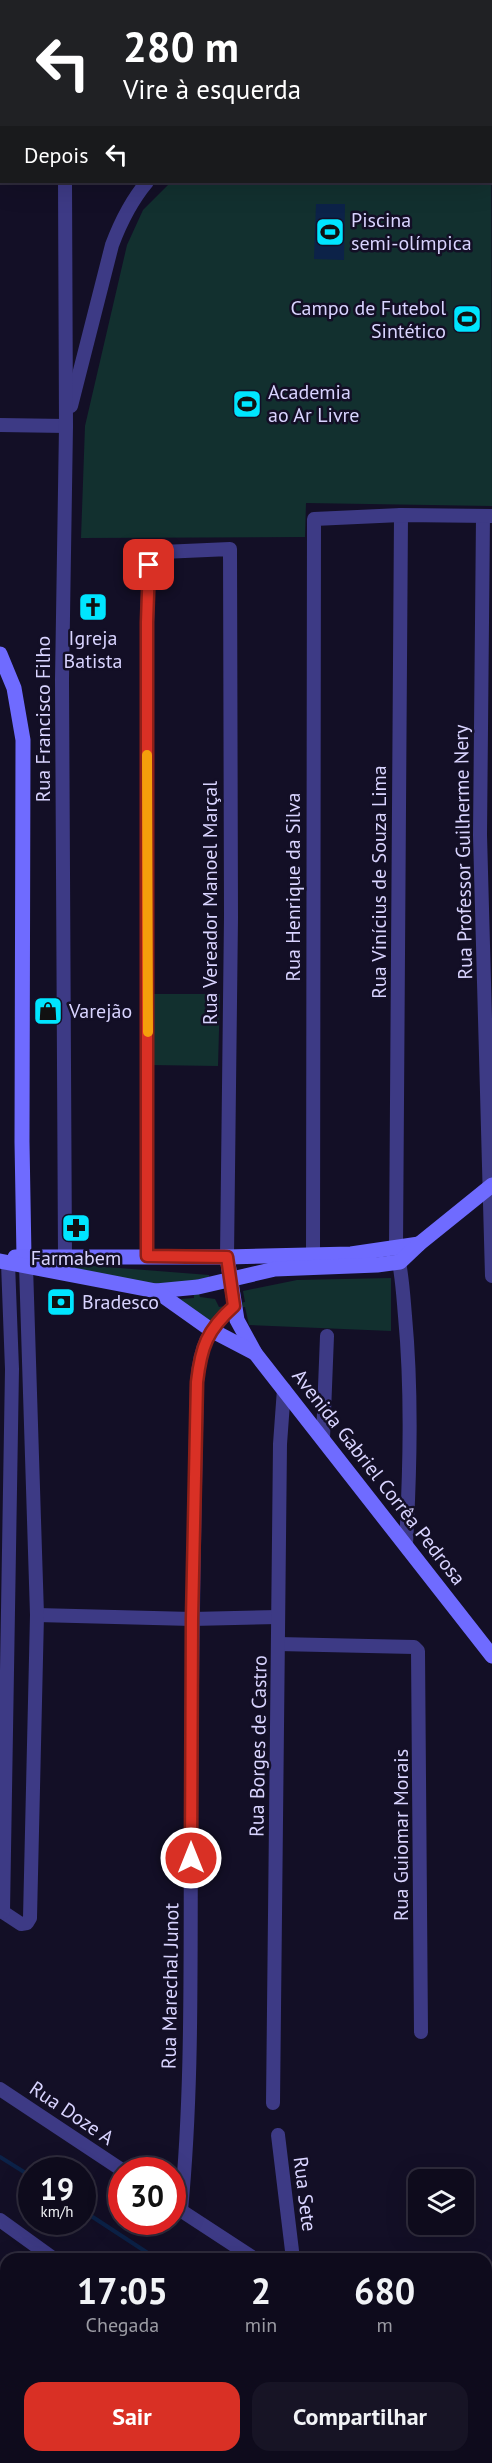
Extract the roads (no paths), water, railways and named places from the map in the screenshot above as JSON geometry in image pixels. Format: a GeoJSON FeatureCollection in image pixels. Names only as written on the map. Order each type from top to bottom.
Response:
{"type":"FeatureCollection","features":[{"type":"Feature","properties":{"kind":"street","name":"Rua Francisco Filho"},"geometry":{"type":"LineString","coordinates":[[65,183],[66,426],[62,627],[65,1257]]}},
{"type":"Feature","properties":{"kind":"street"},"geometry":{"type":"LineString","coordinates":[[0,425],[66,426],[112,245],[121,220],[146,183]]}},
{"type":"Feature","properties":{"kind":"street"},"geometry":{"type":"LineString","coordinates":[[401,515],[487,516]]}},
{"type":"Feature","properties":{"kind":"street","name":"Rua Henrique da Silva"},"geometry":{"type":"LineString","coordinates":[[313,1255],[314,519],[401,515]]}},
{"type":"Feature","properties":{"kind":"street","name":"Rua Vinícius de Souza Lima"},"geometry":{"type":"LineString","coordinates":[[401,515],[398,1255],[407,1343],[411,1459],[406,1544]]}},
{"type":"Feature","properties":{"kind":"street","name":"Rua Professor Guilherme Nery"},"geometry":{"type":"LineString","coordinates":[[487,516],[486,835],[492,1276]]}},
{"type":"Feature","properties":{"kind":"street","name":"Rua Vereador Manoel Marçal"},"geometry":{"type":"LineString","coordinates":[[147,1256],[147,622],[149,565],[162,552],[230,549],[231,917],[227,1257]]}},
{"type":"Feature","properties":{"kind":"street"},"geometry":{"type":"LineString","coordinates":[[0,654],[14,688],[23,740],[22,1142],[25,1261],[36,1615],[30,1918],[27,1923],[16,1922],[2,1911],[6,1500],[12,1369],[3,1261],[25,1261],[65,1257],[116,1256],[398,1255]]}},
{"type":"Feature","properties":{"kind":"street"},"geometry":{"type":"LineString","coordinates":[[25,1261],[156,1291],[198,1287],[294,1266],[377,1265],[418,1244],[490,1187]]}},
{"type":"Feature","properties":{"kind":"street"},"geometry":{"type":"LineString","coordinates":[[107,1280],[116,1256]]}},
{"type":"Feature","properties":{"kind":"street","name":"Avenida Gabriel Corrêa Pedrosa"},"geometry":{"type":"LineString","coordinates":[[227,1257],[237,1320],[255,1353],[492,1656]]}},
{"type":"Feature","properties":{"kind":"street","name":"Avenida Gabriel Corrêa Pedrosa"},"geometry":{"type":"LineString","coordinates":[[156,1291],[211,1330],[255,1353]]}},
{"type":"Feature","properties":{"kind":"street","name":"Rua Marechal Junot"},"geometry":{"type":"LineString","coordinates":[[186,2157],[190,2048],[192,1619],[197,1382],[204,1340],[220,1318],[234,1306]]}},
{"type":"Feature","properties":{"kind":"street"},"geometry":{"type":"LineString","coordinates":[[323,1438],[327,1336]]}},
{"type":"Feature","properties":{"kind":"street","name":"Rua Borges de Castro"},"geometry":{"type":"LineString","coordinates":[[273,2103],[280,1444],[284,1389]]}},
{"type":"Feature","properties":{"kind":"street"},"geometry":{"type":"LineString","coordinates":[[36,1615],[192,1619],[278,1617]]}},
{"type":"Feature","properties":{"kind":"street","name":"Rua Guiomar Morais"},"geometry":{"type":"LineString","coordinates":[[278,1644],[414,1647],[420,1657],[421,2032]]}},
{"type":"Feature","properties":{"kind":"street","name":"Rua Doze A"},"geometry":{"type":"LineString","coordinates":[[0,2088],[108,2161]]}},
{"type":"Feature","properties":{"kind":"street","name":"Rua Sete"},"geometry":{"type":"LineString","coordinates":[[278,2135],[292,2253]]}},
{"type":"Feature","properties":{"kind":"street"},"geometry":{"type":"LineString","coordinates":[[186,2213],[246,2253]]}},
{"type":"Feature","properties":{"kind":"street"},"geometry":{"type":"LineString","coordinates":[[0,2220],[46,2253]]}},
{"type":"Feature","properties":{"kind":"water","name":"Piscina semi-olímpica"},"geometry":{"type":"Polygon","coordinates":[[[316,204],[345,204],[344,260],[314,259],[316,204]]]}},
{"type":"Feature","properties":{"kind":"waterway"},"geometry":{"type":"LineString","coordinates":[[0,2157],[18,2168]]}},
{"type":"Feature","properties":{"kind":"waterway"},"geometry":{"type":"LineString","coordinates":[[96,2219],[148,2253]]}},
{"type":"Feature","properties":{"kind":"place","name":"Piscina semi-olímpica"},"geometry":{"type":"Point","coordinates":[330,232]}},
{"type":"Feature","properties":{"kind":"place","name":"Campo de Futebol Sintético"},"geometry":{"type":"Point","coordinates":[467,319]}},
{"type":"Feature","properties":{"kind":"place","name":"Academia ao Ar Livre"},"geometry":{"type":"Point","coordinates":[247,404]}},
{"type":"Feature","properties":{"kind":"place","name":"Igreja Batista"},"geometry":{"type":"Point","coordinates":[93,607]}},
{"type":"Feature","properties":{"kind":"place","name":"Varejão"},"geometry":{"type":"Point","coordinates":[48,1011]}},
{"type":"Feature","properties":{"kind":"place","name":"Farmabem"},"geometry":{"type":"Point","coordinates":[76,1228]}},
{"type":"Feature","properties":{"kind":"place","name":"Bradesco"},"geometry":{"type":"Point","coordinates":[61,1302]}}]}
